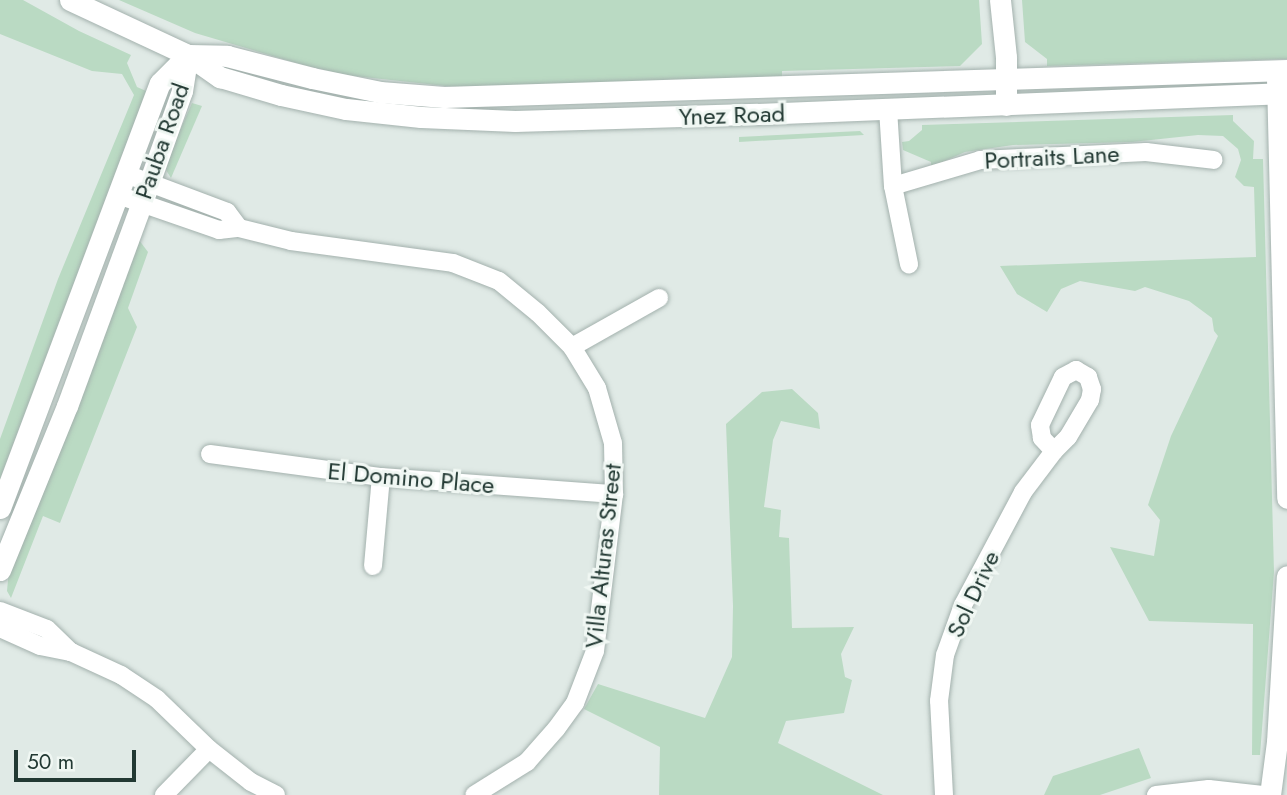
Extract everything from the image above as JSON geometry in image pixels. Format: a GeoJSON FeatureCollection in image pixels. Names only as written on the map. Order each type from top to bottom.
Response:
{"type":"FeatureCollection","features":[{"type":"Feature","properties":{"kind":"main road","name":"Ynez Road"},"geometry":{"type":"LineString","coordinates":[[70,0],[188,55],[220,77],[281,95],[346,109],[421,117],[515,121],[1282,93]]}},
{"type":"Feature","properties":{"kind":"main road"},"geometry":{"type":"LineString","coordinates":[[1000,0],[1006,105]]}},
{"type":"Feature","properties":{"kind":"main road","name":"Ynez Road"},"geometry":{"type":"LineString","coordinates":[[188,55],[227,56],[380,92],[437,97],[1282,70]]}},
{"type":"Feature","properties":{"kind":"main road","name":"Pauba Road"},"geometry":{"type":"LineString","coordinates":[[0,508],[160,83],[188,55]]}},
{"type":"Feature","properties":{"kind":"main road","name":"Pauba Road"},"geometry":{"type":"LineString","coordinates":[[0,570],[67,406],[149,183],[182,92],[188,55]]}},
{"type":"Feature","properties":{"kind":"main road"},"geometry":{"type":"LineString","coordinates":[[1282,70],[1287,498]]}},
{"type":"Feature","properties":{"kind":"main road"},"geometry":{"type":"LineString","coordinates":[[1270,795],[1277,742],[1287,576]]}},
{"type":"Feature","properties":{"kind":"street"},"geometry":{"type":"LineString","coordinates":[[888,109],[893,186],[909,264]]}},
{"type":"Feature","properties":{"kind":"street","name":"Portraits Lane"},"geometry":{"type":"LineString","coordinates":[[893,186],[923,180],[980,160],[1146,152],[1214,160]]}},
{"type":"Feature","properties":{"kind":"street","name":"Villa Alturas Street"},"geometry":{"type":"LineString","coordinates":[[126,174],[227,212],[239,228]]}},
{"type":"Feature","properties":{"kind":"street","name":"Villa Alturas Street"},"geometry":{"type":"LineString","coordinates":[[118,195],[219,230],[239,228],[291,241],[453,263],[499,281],[538,313],[572,347],[597,388],[613,443],[614,494],[595,651],[575,703],[527,762],[474,795]]}},
{"type":"Feature","properties":{"kind":"street"},"geometry":{"type":"LineString","coordinates":[[572,347],[659,298]]}},
{"type":"Feature","properties":{"kind":"street","name":"Sol Drive"},"geometry":{"type":"LineString","coordinates":[[944,795],[939,701],[946,655],[963,605],[1023,492],[1054,451]]}},
{"type":"Feature","properties":{"kind":"street","name":"El Domino Place"},"geometry":{"type":"LineString","coordinates":[[210,454],[381,477],[614,494]]}},
{"type":"Feature","properties":{"kind":"street"},"geometry":{"type":"LineString","coordinates":[[373,566],[381,477]]}},
{"type":"Feature","properties":{"kind":"street"},"geometry":{"type":"LineString","coordinates":[[0,611],[47,629],[71,652]]}},
{"type":"Feature","properties":{"kind":"street"},"geometry":{"type":"LineString","coordinates":[[0,628],[40,646],[71,652],[121,675],[157,699],[209,749],[251,782],[276,795]]}},
{"type":"Feature","properties":{"kind":"street"},"geometry":{"type":"LineString","coordinates":[[163,795],[209,749]]}},
{"type":"Feature","properties":{"kind":"street"},"geometry":{"type":"LineString","coordinates":[[1156,795],[1176,790],[1209,789],[1263,795]]}},
{"type":"Feature","properties":{"kind":"green space"},"geometry":{"type":"Polygon","coordinates":[[[0,0],[23,0],[79,31],[131,55],[127,63],[137,87],[146,91],[0,479],[0,439],[58,279],[134,95],[122,74],[92,71],[0,34],[0,0]]]}},
{"type":"Feature","properties":{"kind":"green space"},"geometry":{"type":"Polygon","coordinates":[[[119,0],[979,0],[982,44],[960,66],[782,71],[782,79],[455,87],[345,75],[303,65],[195,33],[119,0]]]}},
{"type":"Feature","properties":{"kind":"green space"},"geometry":{"type":"Polygon","coordinates":[[[1022,0],[1287,0],[1287,59],[1047,66],[1047,59],[1025,42],[1022,0]]]}},
{"type":"Feature","properties":{"kind":"green space"},"geometry":{"type":"Polygon","coordinates":[[[192,103],[202,106],[171,178],[166,170],[167,160],[192,103]]]}},
{"type":"Feature","properties":{"kind":"green space"},"geometry":{"type":"Polygon","coordinates":[[[1233,115],[1233,121],[1254,141],[1253,159],[1263,159],[1274,572],[1260,755],[1252,755],[1253,624],[1149,621],[1110,547],[1154,556],[1160,520],[1148,505],[1171,436],[1218,336],[1214,331],[1212,318],[1189,301],[1145,287],[1135,291],[1080,281],[1061,289],[1047,312],[1017,294],[1000,266],[1256,257],[1254,187],[1244,186],[1235,177],[1241,160],[1238,149],[1223,136],[1198,135],[1132,142],[1013,145],[965,152],[931,167],[931,162],[903,150],[902,142],[909,141],[922,130],[922,125],[1233,115]]]}},
{"type":"Feature","properties":{"kind":"green space"},"geometry":{"type":"Polygon","coordinates":[[[860,131],[864,135],[739,142],[739,137],[860,131]]]}},
{"type":"Feature","properties":{"kind":"green space"},"geometry":{"type":"Polygon","coordinates":[[[136,236],[148,252],[128,308],[137,327],[60,523],[43,516],[11,598],[7,591],[9,569],[136,236]]]}},
{"type":"Feature","properties":{"kind":"green space"},"geometry":{"type":"Polygon","coordinates":[[[792,389],[818,413],[820,429],[781,421],[773,440],[764,507],[781,510],[779,537],[789,538],[792,628],[854,627],[841,654],[845,677],[852,680],[844,713],[786,721],[778,743],[883,795],[659,795],[660,747],[584,709],[598,684],[705,718],[732,657],[733,606],[726,424],[762,392],[792,389]]]}},
{"type":"Feature","properties":{"kind":"green space"},"geometry":{"type":"Polygon","coordinates":[[[1139,748],[1151,778],[1100,795],[1044,795],[1053,776],[1139,748]]]}}]}
